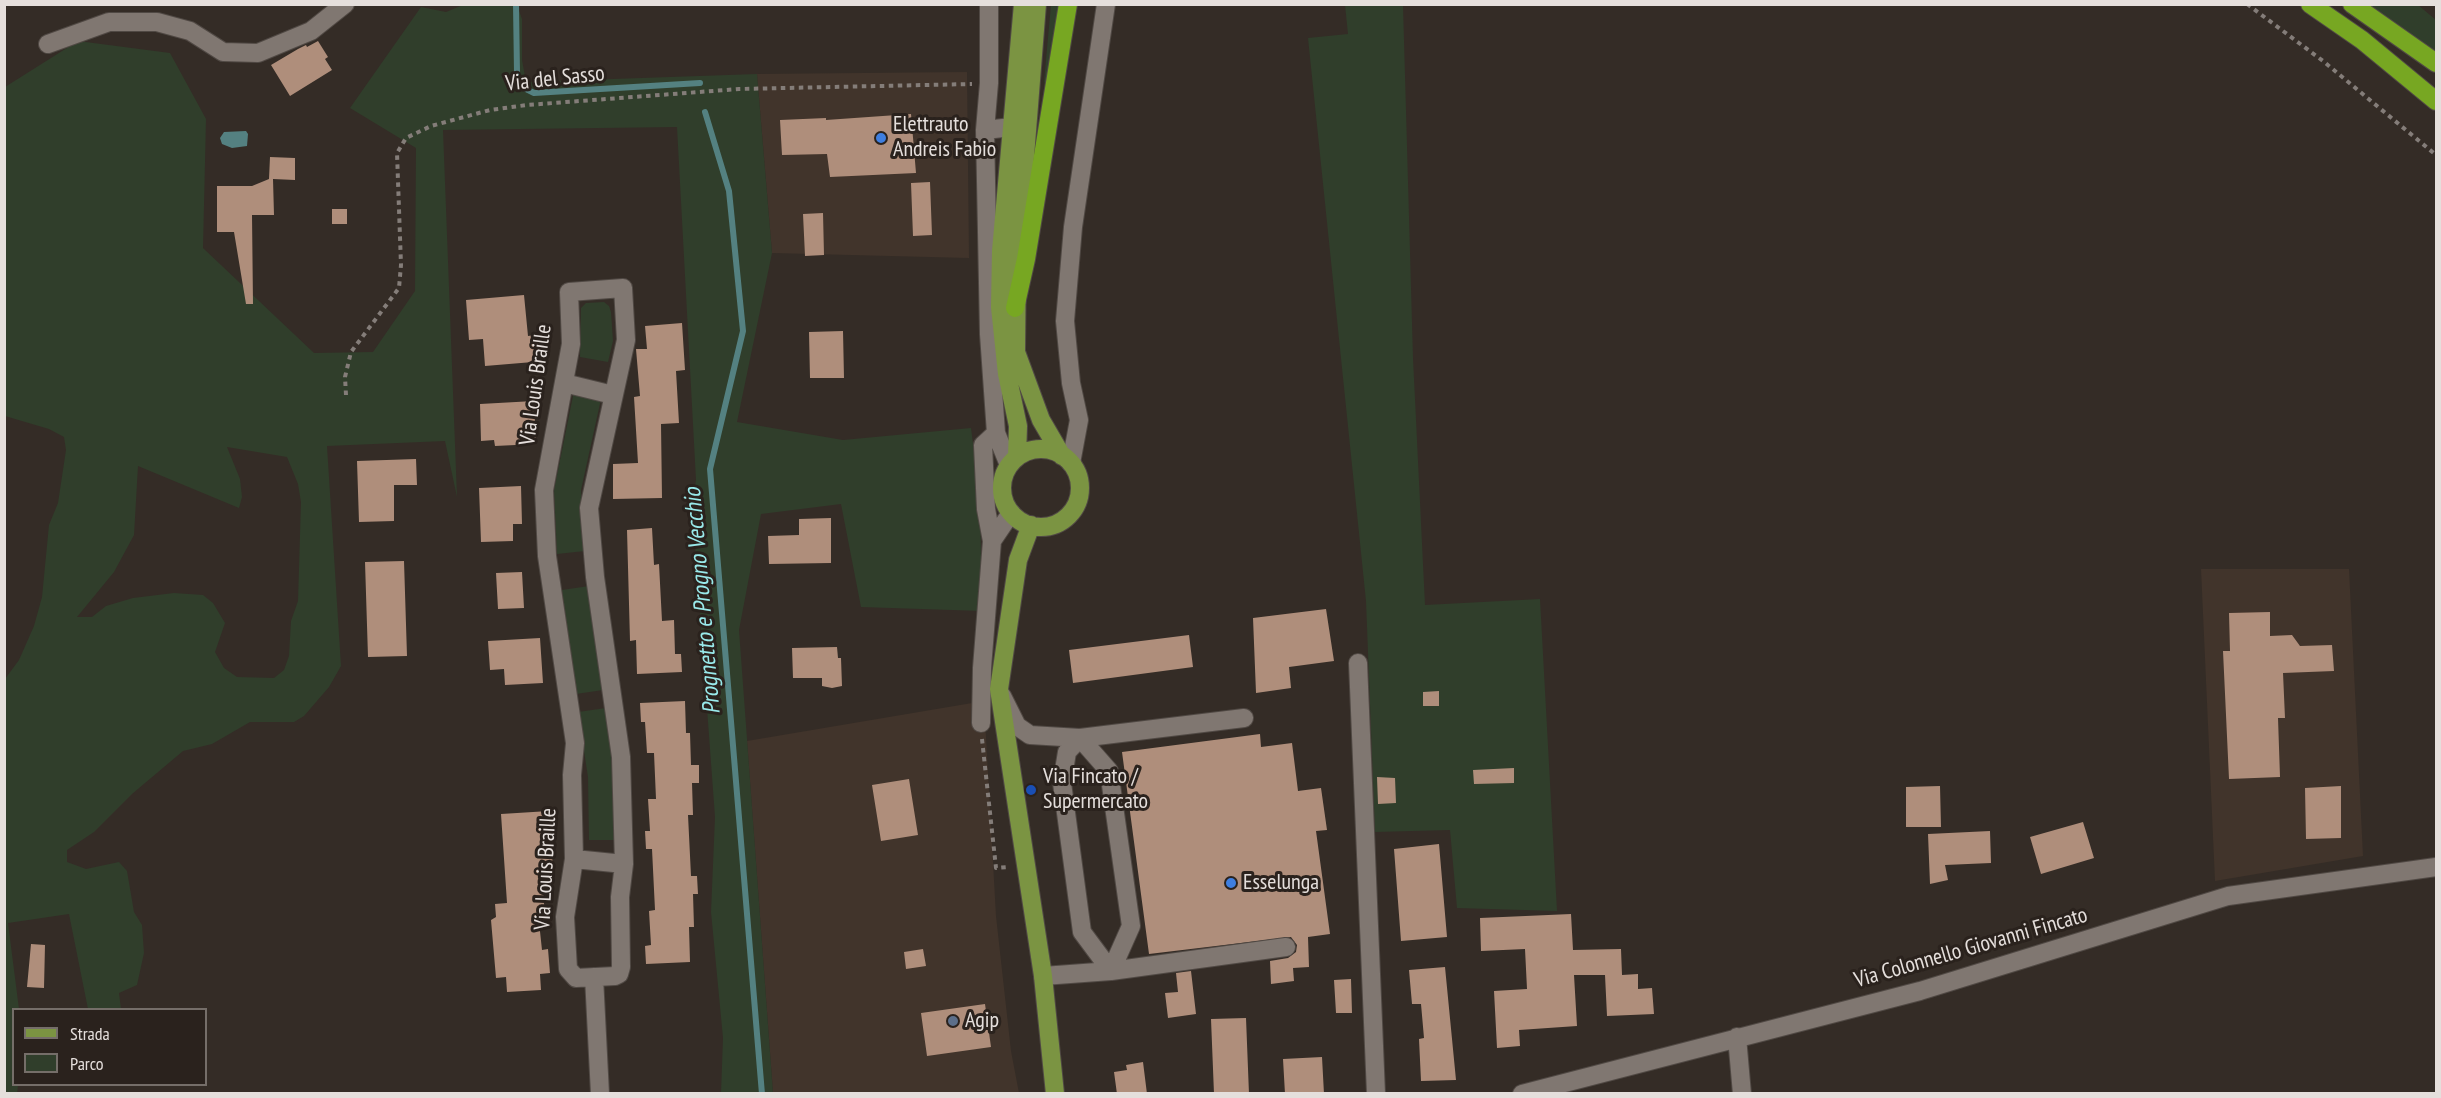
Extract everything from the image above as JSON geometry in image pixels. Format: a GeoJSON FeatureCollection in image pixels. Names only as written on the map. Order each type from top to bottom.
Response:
{"type":"FeatureCollection","features":[{"type":"Feature","properties":{"kind":"highway"},"geometry":{"type":"LineString","coordinates":[[1015,308],[1026,260],[1068,4]]}},
{"type":"Feature","properties":{"kind":"highway"},"geometry":{"type":"LineString","coordinates":[[2310,4],[2362,40],[2436,102]]}},
{"type":"Feature","properties":{"kind":"highway"},"geometry":{"type":"LineString","coordinates":[[2352,4],[2436,63]]}},
{"type":"Feature","properties":{"kind":"main road"},"geometry":{"type":"LineString","coordinates":[[1023,4],[1001,251],[1000,307],[1007,374],[1018,426],[1013,461],[1002,490],[1011,513],[1031,525],[1054,524],[1072,510],[1080,489],[1077,473],[1041,420],[1016,352],[1015,308],[1037,4]]}},
{"type":"Feature","properties":{"kind":"main road"},"geometry":{"type":"LineString","coordinates":[[1013,461],[1039,449],[1066,459]]}},
{"type":"Feature","properties":{"kind":"main road"},"geometry":{"type":"LineString","coordinates":[[1031,525],[1018,560],[999,689],[1043,976],[1055,1094]]}},
{"type":"Feature","properties":{"kind":"street"},"geometry":{"type":"LineString","coordinates":[[48,44],[109,22],[158,22],[190,31],[223,52],[258,53],[311,31],[345,4]]}},
{"type":"Feature","properties":{"kind":"street"},"geometry":{"type":"LineString","coordinates":[[989,4],[989,83],[985,130],[989,334],[996,433],[1013,461]]}},
{"type":"Feature","properties":{"kind":"street"},"geometry":{"type":"LineString","coordinates":[[1066,459],[1079,420],[1071,383],[1065,321],[1072,227],[1106,4]]}},
{"type":"Feature","properties":{"kind":"street"},"geometry":{"type":"LineString","coordinates":[[985,130],[1012,127]]}},
{"type":"Feature","properties":{"kind":"street","name":"Via Louis Braille"},"geometry":{"type":"LineString","coordinates":[[623,288],[626,340],[613,395],[589,508],[595,577],[621,758],[624,864],[620,897],[621,970],[615,976],[576,978],[568,969],[565,917],[574,859],[572,775],[575,743],[543,516],[544,490],[571,344],[570,292],[623,288]]}},
{"type":"Feature","properties":{"kind":"street"},"geometry":{"type":"LineString","coordinates":[[564,383],[613,395]]}},
{"type":"Feature","properties":{"kind":"street"},"geometry":{"type":"LineString","coordinates":[[981,723],[982,668],[992,541],[986,509],[983,445],[996,433]]}},
{"type":"Feature","properties":{"kind":"street"},"geometry":{"type":"LineString","coordinates":[[992,541],[1011,513]]}},
{"type":"Feature","properties":{"kind":"street"},"geometry":{"type":"LineString","coordinates":[[1358,663],[1376,1094]]}},
{"type":"Feature","properties":{"kind":"street"},"geometry":{"type":"LineString","coordinates":[[999,689],[1017,726],[1030,735],[1080,738],[1244,718]]}},
{"type":"Feature","properties":{"kind":"street"},"geometry":{"type":"LineString","coordinates":[[1080,738],[1067,752],[1062,783],[1063,794],[1082,932],[1111,971]]}},
{"type":"Feature","properties":{"kind":"street"},"geometry":{"type":"LineString","coordinates":[[1080,738],[1109,771],[1131,926],[1111,971]]}},
{"type":"Feature","properties":{"kind":"street"},"geometry":{"type":"LineString","coordinates":[[574,859],[624,864]]}},
{"type":"Feature","properties":{"kind":"street","name":"Via Colonnello Giovanni Fincato"},"geometry":{"type":"LineString","coordinates":[[1522,1094],[1920,991],[2228,896],[2436,867]]}},
{"type":"Feature","properties":{"kind":"street"},"geometry":{"type":"LineString","coordinates":[[1043,976],[1111,971],[1286,947]]}},
{"type":"Feature","properties":{"kind":"street"},"geometry":{"type":"LineString","coordinates":[[594,976],[600,1094]]}},
{"type":"Feature","properties":{"kind":"street"},"geometry":{"type":"LineString","coordinates":[[1737,1037],[1742,1094]]}},
{"type":"Feature","properties":{"kind":"path"},"geometry":{"type":"LineString","coordinates":[[2247,4],[2323,61],[2436,154]]}},
{"type":"Feature","properties":{"kind":"path","name":"Via del Sasso"},"geometry":{"type":"LineString","coordinates":[[346,395],[345,377],[351,352],[399,288],[397,153],[406,138],[431,126],[490,110],[623,96],[739,88],[989,83]]}},
{"type":"Feature","properties":{"kind":"shaded area"},"geometry":{"type":"Polygon","coordinates":[[[967,72],[969,258],[772,253],[757,74],[967,72]]]}},
{"type":"Feature","properties":{"kind":"shaded area"},"geometry":{"type":"Polygon","coordinates":[[[2201,569],[2349,569],[2363,856],[2215,881],[2201,569]]]}},
{"type":"Feature","properties":{"kind":"shaded area"},"geometry":{"type":"Polygon","coordinates":[[[984,701],[996,916],[1011,1051],[1019,1093],[773,1093],[747,741],[984,701]]]}},
{"type":"Feature","properties":{"kind":"green space"},"geometry":{"type":"Polygon","coordinates":[[[463,5],[517,5],[522,19],[522,60],[526,82],[757,74],[772,253],[737,422],[843,440],[971,428],[980,499],[982,611],[861,607],[841,504],[761,514],[739,630],[773,1093],[721,1093],[723,1038],[711,912],[715,817],[692,504],[696,480],[677,127],[443,130],[457,497],[445,441],[327,446],[341,666],[329,687],[304,716],[294,722],[250,722],[212,744],[183,751],[132,794],[94,832],[67,850],[67,862],[86,869],[119,862],[127,871],[134,912],[142,925],[144,953],[137,985],[119,993],[121,1008],[88,1008],[69,914],[8,923],[19,1008],[12,1008],[12,1086],[18,1086],[17,1094],[4,1093],[5,679],[19,660],[34,626],[42,597],[49,525],[58,503],[66,450],[64,437],[49,429],[5,416],[5,87],[78,41],[170,53],[206,119],[203,248],[314,353],[373,352],[415,291],[416,148],[350,108],[421,7],[446,12],[463,5]],[[227,447],[240,479],[242,497],[239,508],[138,466],[134,535],[114,572],[77,617],[92,617],[106,606],[133,598],[174,593],[203,595],[213,603],[225,623],[215,652],[224,668],[237,677],[274,678],[284,670],[289,656],[291,621],[298,601],[301,502],[298,484],[287,457],[227,447]]]}},
{"type":"Feature","properties":{"kind":"green space"},"geometry":{"type":"Polygon","coordinates":[[[1051,5],[1062,5],[1048,88],[1044,82],[1051,5]]]}},
{"type":"Feature","properties":{"kind":"green space"},"geometry":{"type":"Polygon","coordinates":[[[1345,5],[1403,5],[1413,358],[1425,605],[1540,599],[1557,911],[1457,908],[1450,830],[1375,832],[1366,601],[1308,38],[1348,34],[1345,5]]]}},
{"type":"Feature","properties":{"kind":"green space"},"geometry":{"type":"Polygon","coordinates":[[[2365,5],[2418,5],[2436,20],[2436,56],[2365,5]]]}},
{"type":"Feature","properties":{"kind":"green space"},"geometry":{"type":"Polygon","coordinates":[[[604,302],[609,306],[611,312],[613,341],[608,362],[580,357],[581,308],[586,303],[604,302]]]}},
{"type":"Feature","properties":{"kind":"green space"},"geometry":{"type":"Polygon","coordinates":[[[574,391],[601,399],[581,490],[585,551],[557,554],[554,490],[574,391]]]}},
{"type":"Feature","properties":{"kind":"green space"},"geometry":{"type":"Polygon","coordinates":[[[589,586],[603,690],[576,694],[562,590],[589,586]]]}},
{"type":"Feature","properties":{"kind":"green space"},"geometry":{"type":"Polygon","coordinates":[[[606,708],[616,771],[614,840],[589,840],[588,777],[578,712],[606,708]]]}},
{"type":"Feature","properties":{"kind":"water"},"geometry":{"type":"Polygon","coordinates":[[[246,131],[247,146],[232,148],[222,144],[220,138],[224,132],[246,131]]]}},
{"type":"Feature","properties":{"kind":"building"},"geometry":{"type":"Polygon","coordinates":[[[318,41],[328,57],[325,59],[332,70],[290,96],[271,65],[298,49],[318,41]]]}},
{"type":"Feature","properties":{"kind":"building","name":"Elettrauto Andreis Fabio"},"geometry":{"type":"Polygon","coordinates":[[[911,114],[916,173],[830,177],[827,154],[782,155],[780,120],[826,118],[826,120],[911,114]]]}},
{"type":"Feature","properties":{"kind":"building"},"geometry":{"type":"Polygon","coordinates":[[[270,157],[295,158],[295,180],[273,179],[274,215],[252,215],[253,304],[246,304],[234,232],[217,232],[217,186],[252,186],[269,179],[270,157]]]}},
{"type":"Feature","properties":{"kind":"building"},"geometry":{"type":"Polygon","coordinates":[[[930,182],[932,235],[913,236],[911,183],[930,182]]]}},
{"type":"Feature","properties":{"kind":"building"},"geometry":{"type":"Polygon","coordinates":[[[332,209],[347,209],[347,224],[332,224],[332,209]]]}},
{"type":"Feature","properties":{"kind":"building"},"geometry":{"type":"Polygon","coordinates":[[[823,213],[824,255],[805,256],[803,214],[823,213]]]}},
{"type":"Feature","properties":{"kind":"building"},"geometry":{"type":"Polygon","coordinates":[[[524,295],[528,336],[543,334],[545,361],[485,366],[483,339],[469,340],[466,300],[524,295]]]}},
{"type":"Feature","properties":{"kind":"building"},"geometry":{"type":"Polygon","coordinates":[[[682,323],[685,370],[676,371],[679,423],[661,424],[662,498],[613,499],[613,464],[638,463],[634,397],[640,396],[636,349],[647,349],[645,326],[682,323]]]}},
{"type":"Feature","properties":{"kind":"building"},"geometry":{"type":"Polygon","coordinates":[[[843,331],[844,378],[810,378],[809,332],[843,331]]]}},
{"type":"Feature","properties":{"kind":"building"},"geometry":{"type":"Polygon","coordinates":[[[534,401],[536,444],[495,446],[494,440],[481,441],[480,404],[534,401]]]}},
{"type":"Feature","properties":{"kind":"building"},"geometry":{"type":"Polygon","coordinates":[[[416,459],[417,485],[394,485],[394,521],[359,522],[357,461],[416,459]]]}},
{"type":"Feature","properties":{"kind":"building"},"geometry":{"type":"Polygon","coordinates":[[[521,486],[522,524],[513,524],[513,541],[481,542],[479,488],[521,486]]]}},
{"type":"Feature","properties":{"kind":"building"},"geometry":{"type":"Polygon","coordinates":[[[831,518],[831,563],[769,564],[768,536],[799,535],[799,519],[831,518]]]}},
{"type":"Feature","properties":{"kind":"building"},"geometry":{"type":"Polygon","coordinates":[[[652,528],[654,565],[659,564],[662,621],[674,620],[675,654],[681,654],[682,672],[637,674],[636,640],[630,641],[627,530],[652,528]]]}},
{"type":"Feature","properties":{"kind":"building"},"geometry":{"type":"Polygon","coordinates":[[[404,561],[407,656],[368,657],[365,562],[404,561]]]}},
{"type":"Feature","properties":{"kind":"building"},"geometry":{"type":"Polygon","coordinates":[[[522,572],[524,608],[498,609],[496,573],[522,572]]]}},
{"type":"Feature","properties":{"kind":"building"},"geometry":{"type":"Polygon","coordinates":[[[1326,609],[1334,661],[1289,667],[1291,688],[1256,693],[1253,618],[1326,609]]]}},
{"type":"Feature","properties":{"kind":"building"},"geometry":{"type":"Polygon","coordinates":[[[2270,612],[2270,636],[2292,635],[2300,646],[2332,645],[2334,671],[2283,673],[2285,718],[2278,718],[2280,777],[2229,779],[2223,651],[2230,651],[2229,613],[2270,612]]]}},
{"type":"Feature","properties":{"kind":"building"},"geometry":{"type":"Polygon","coordinates":[[[1189,635],[1193,667],[1073,683],[1069,650],[1189,635]]]}},
{"type":"Feature","properties":{"kind":"building"},"geometry":{"type":"Polygon","coordinates":[[[540,638],[543,683],[505,685],[504,669],[490,670],[488,641],[540,638]]]}},
{"type":"Feature","properties":{"kind":"building"},"geometry":{"type":"Polygon","coordinates":[[[837,647],[838,658],[841,658],[842,686],[832,688],[822,686],[822,678],[793,678],[792,648],[837,647]]]}},
{"type":"Feature","properties":{"kind":"building"},"geometry":{"type":"Polygon","coordinates":[[[1439,691],[1439,706],[1423,706],[1423,692],[1439,691]]]}},
{"type":"Feature","properties":{"kind":"building"},"geometry":{"type":"Polygon","coordinates":[[[685,701],[686,733],[690,733],[691,765],[699,765],[699,783],[692,783],[693,815],[688,815],[691,876],[697,876],[698,894],[693,894],[694,927],[689,927],[690,962],[646,964],[645,946],[651,945],[649,911],[655,910],[652,849],[646,849],[645,831],[650,831],[648,799],[656,799],[654,753],[647,753],[645,722],[641,722],[640,703],[685,701]]]}},
{"type":"Feature","properties":{"kind":"building","name":"Esselunga"},"geometry":{"type":"Polygon","coordinates":[[[1260,734],[1261,747],[1292,743],[1298,791],[1321,788],[1327,830],[1316,831],[1330,934],[1308,937],[1309,967],[1293,968],[1294,981],[1271,984],[1270,961],[1288,958],[1296,952],[1297,945],[1291,937],[1149,954],[1122,752],[1260,734]]]}},
{"type":"Feature","properties":{"kind":"building"},"geometry":{"type":"Polygon","coordinates":[[[1514,768],[1514,783],[1474,784],[1473,770],[1514,768]]]}},
{"type":"Feature","properties":{"kind":"building"},"geometry":{"type":"Polygon","coordinates":[[[1377,777],[1395,778],[1396,803],[1378,804],[1377,777]]]}},
{"type":"Feature","properties":{"kind":"building"},"geometry":{"type":"Polygon","coordinates":[[[909,779],[918,835],[881,841],[872,785],[909,779]]]}},
{"type":"Feature","properties":{"kind":"building"},"geometry":{"type":"Polygon","coordinates":[[[1940,786],[1941,827],[1906,827],[1906,787],[1940,786]]]}},
{"type":"Feature","properties":{"kind":"building"},"geometry":{"type":"Polygon","coordinates":[[[2341,786],[2341,838],[2306,839],[2305,788],[2341,786]]]}},
{"type":"Feature","properties":{"kind":"building"},"geometry":{"type":"Polygon","coordinates":[[[549,811],[553,869],[542,869],[545,920],[539,922],[542,950],[548,949],[550,973],[540,974],[541,990],[507,992],[506,977],[496,978],[491,920],[496,917],[495,904],[507,903],[501,814],[549,811]]]}},
{"type":"Feature","properties":{"kind":"building"},"geometry":{"type":"Polygon","coordinates":[[[2083,822],[2094,858],[2041,874],[2030,837],[2083,822]]]}},
{"type":"Feature","properties":{"kind":"building"},"geometry":{"type":"Polygon","coordinates":[[[1990,831],[1991,863],[1945,865],[1948,880],[1930,884],[1928,834],[1990,831]]]}},
{"type":"Feature","properties":{"kind":"building"},"geometry":{"type":"Polygon","coordinates":[[[1439,844],[1447,937],[1401,941],[1394,849],[1439,844]]]}},
{"type":"Feature","properties":{"kind":"building"},"geometry":{"type":"Polygon","coordinates":[[[1571,914],[1573,950],[1621,949],[1622,975],[1638,974],[1638,989],[1652,988],[1654,1014],[1607,1016],[1605,975],[1574,975],[1577,1026],[1519,1030],[1520,1046],[1497,1048],[1494,991],[1527,989],[1525,949],[1481,951],[1480,918],[1571,914]]]}},
{"type":"Feature","properties":{"kind":"building"},"geometry":{"type":"Polygon","coordinates":[[[31,944],[45,945],[44,988],[27,987],[31,944]]]}},
{"type":"Feature","properties":{"kind":"building"},"geometry":{"type":"Polygon","coordinates":[[[923,949],[926,966],[906,969],[904,952],[923,949]]]}},
{"type":"Feature","properties":{"kind":"building"},"geometry":{"type":"Polygon","coordinates":[[[1445,967],[1456,1080],[1421,1081],[1419,1039],[1424,1038],[1421,1004],[1412,1004],[1409,970],[1445,967]]]}},
{"type":"Feature","properties":{"kind":"building"},"geometry":{"type":"Polygon","coordinates":[[[1191,971],[1196,1014],[1168,1018],[1165,993],[1178,992],[1176,973],[1191,971]]]}},
{"type":"Feature","properties":{"kind":"building"},"geometry":{"type":"Polygon","coordinates":[[[1351,979],[1352,1013],[1336,1013],[1334,980],[1351,979]]]}},
{"type":"Feature","properties":{"kind":"building"},"geometry":{"type":"Polygon","coordinates":[[[985,1004],[991,1047],[927,1056],[921,1013],[985,1004]]]}},
{"type":"Feature","properties":{"kind":"building"},"geometry":{"type":"Polygon","coordinates":[[[1246,1018],[1249,1094],[1214,1094],[1211,1019],[1246,1018]]]}},
{"type":"Feature","properties":{"kind":"building"},"geometry":{"type":"Polygon","coordinates":[[[1322,1057],[1324,1094],[1285,1094],[1283,1059],[1322,1057]]]}},
{"type":"Feature","properties":{"kind":"building"},"geometry":{"type":"Polygon","coordinates":[[[1143,1062],[1147,1094],[1117,1094],[1114,1072],[1127,1070],[1126,1065],[1143,1062]]]}},
{"type":"Feature","properties":{"kind":"waterway","name":"Prognetto e Progno Vecchio"},"geometry":{"type":"LineString","coordinates":[[516,4],[517,73],[522,87],[534,93],[700,83]]}},
{"type":"Feature","properties":{"kind":"waterway","name":"Prognetto e Progno Vecchio"},"geometry":{"type":"LineString","coordinates":[[705,112],[729,191],[743,331],[710,469],[762,1094]]}},
{"type":"Feature","properties":{"kind":"place","name":"Elettrauto Andreis Fabio"},"geometry":{"type":"Point","coordinates":[881,138]}},
{"type":"Feature","properties":{"kind":"place","name":"Via Fincato / Supermercato"},"geometry":{"type":"Point","coordinates":[1031,790]}},
{"type":"Feature","properties":{"kind":"place","name":"Esselunga"},"geometry":{"type":"Point","coordinates":[1231,883]}},
{"type":"Feature","properties":{"kind":"place","name":"Agip"},"geometry":{"type":"Point","coordinates":[953,1021]}}]}
